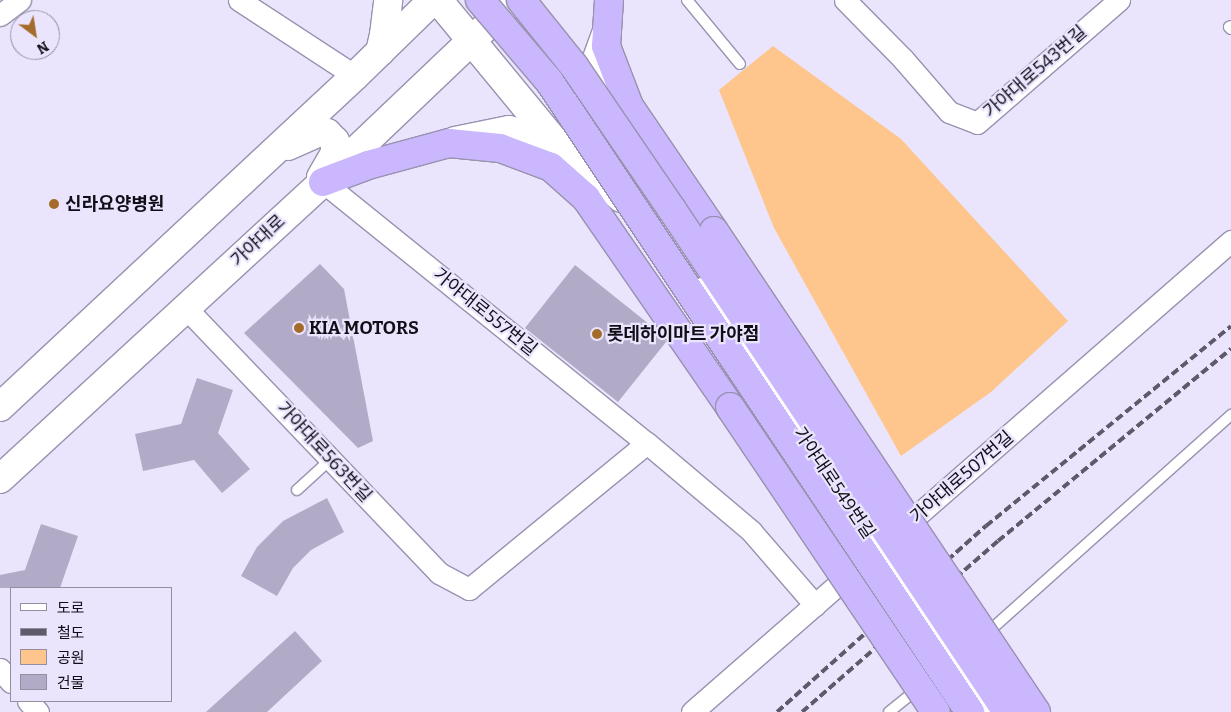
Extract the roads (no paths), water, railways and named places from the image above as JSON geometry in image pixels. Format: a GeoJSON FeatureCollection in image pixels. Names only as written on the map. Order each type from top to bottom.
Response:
{"type":"FeatureCollection","features":[{"type":"Feature","properties":{"kind":"highway"},"geometry":{"type":"LineString","coordinates":[[480,0],[548,81],[970,712]]}},
{"type":"Feature","properties":{"kind":"highway"},"geometry":{"type":"LineString","coordinates":[[521,0],[574,66],[671,208],[1007,712]]}},
{"type":"Feature","properties":{"kind":"highway"},"geometry":{"type":"LineString","coordinates":[[609,0],[606,46],[629,106],[1036,712]]}},
{"type":"Feature","properties":{"kind":"highway"},"geometry":{"type":"LineString","coordinates":[[318,186],[368,165],[448,143],[500,148],[551,167],[586,198],[936,712]]}},
{"type":"Feature","properties":{"kind":"street"},"geometry":{"type":"LineString","coordinates":[[0,15],[18,0]]}},
{"type":"Feature","properties":{"kind":"street"},"geometry":{"type":"LineString","coordinates":[[239,0],[355,76]]}},
{"type":"Feature","properties":{"kind":"street"},"geometry":{"type":"LineString","coordinates":[[380,52],[388,0]]}},
{"type":"Feature","properties":{"kind":"street"},"geometry":{"type":"LineString","coordinates":[[0,407],[355,76],[433,0]]}},
{"type":"Feature","properties":{"kind":"street"},"geometry":{"type":"LineString","coordinates":[[438,0],[555,142],[588,167],[681,254]]}},
{"type":"Feature","properties":{"kind":"street","name":"가야대로"},"geometry":{"type":"LineString","coordinates":[[0,479],[318,186],[514,0]]}},
{"type":"Feature","properties":{"kind":"street"},"geometry":{"type":"LineString","coordinates":[[533,0],[681,254]]}},
{"type":"Feature","properties":{"kind":"street","name":"가야대로543번길"},"geometry":{"type":"LineString","coordinates":[[845,0],[903,59],[950,112],[977,123],[1119,0]]}},
{"type":"Feature","properties":{"kind":"street"},"geometry":{"type":"LineString","coordinates":[[607,31],[596,62],[636,177]]}},
{"type":"Feature","properties":{"kind":"street"},"geometry":{"type":"LineString","coordinates":[[448,143],[509,130],[555,142]]}},
{"type":"Feature","properties":{"kind":"street"},"geometry":{"type":"LineString","coordinates":[[272,154],[317,133],[327,133],[335,142],[335,152],[318,186]]}},
{"type":"Feature","properties":{"kind":"street","name":"가야대로557번길"},"geometry":{"type":"LineString","coordinates":[[318,186],[647,443],[751,531],[815,605]]}},
{"type":"Feature","properties":{"kind":"street","name":"가야대로507번길"},"geometry":{"type":"LineString","coordinates":[[692,712],[1231,241]]}},
{"type":"Feature","properties":{"kind":"street","name":"가야대로549번길"},"geometry":{"type":"LineString","coordinates":[[681,254],[987,712]]}},
{"type":"Feature","properties":{"kind":"street","name":"가야대로563번길"},"geometry":{"type":"LineString","coordinates":[[185,307],[439,573],[469,588],[647,443]]}},
{"type":"Feature","properties":{"kind":"street"},"geometry":{"type":"LineString","coordinates":[[0,669],[10,681]]}},
{"type":"Feature","properties":{"kind":"lane"},"geometry":{"type":"LineString","coordinates":[[687,0],[740,64]]}},
{"type":"Feature","properties":{"kind":"lane"},"geometry":{"type":"LineString","coordinates":[[889,712],[1000,622],[1231,415]]}},
{"type":"Feature","properties":{"kind":"lane"},"geometry":{"type":"LineString","coordinates":[[297,490],[331,459]]}},
{"type":"Feature","properties":{"kind":"railway"},"geometry":{"type":"LineString","coordinates":[[777,712],[986,526],[1231,326]]}},
{"type":"Feature","properties":{"kind":"railway"},"geometry":{"type":"LineString","coordinates":[[802,712],[998,541],[1231,349]]}},
{"type":"Feature","properties":{"kind":"place","name":"신라요양병원"},"geometry":{"type":"Point","coordinates":[54,204]}},
{"type":"Feature","properties":{"kind":"place","name":"KIA MOTORS"},"geometry":{"type":"Point","coordinates":[299,328]}},
{"type":"Feature","properties":{"kind":"place","name":"롯데하이마트 가야점"},"geometry":{"type":"Point","coordinates":[597,334]}}]}
